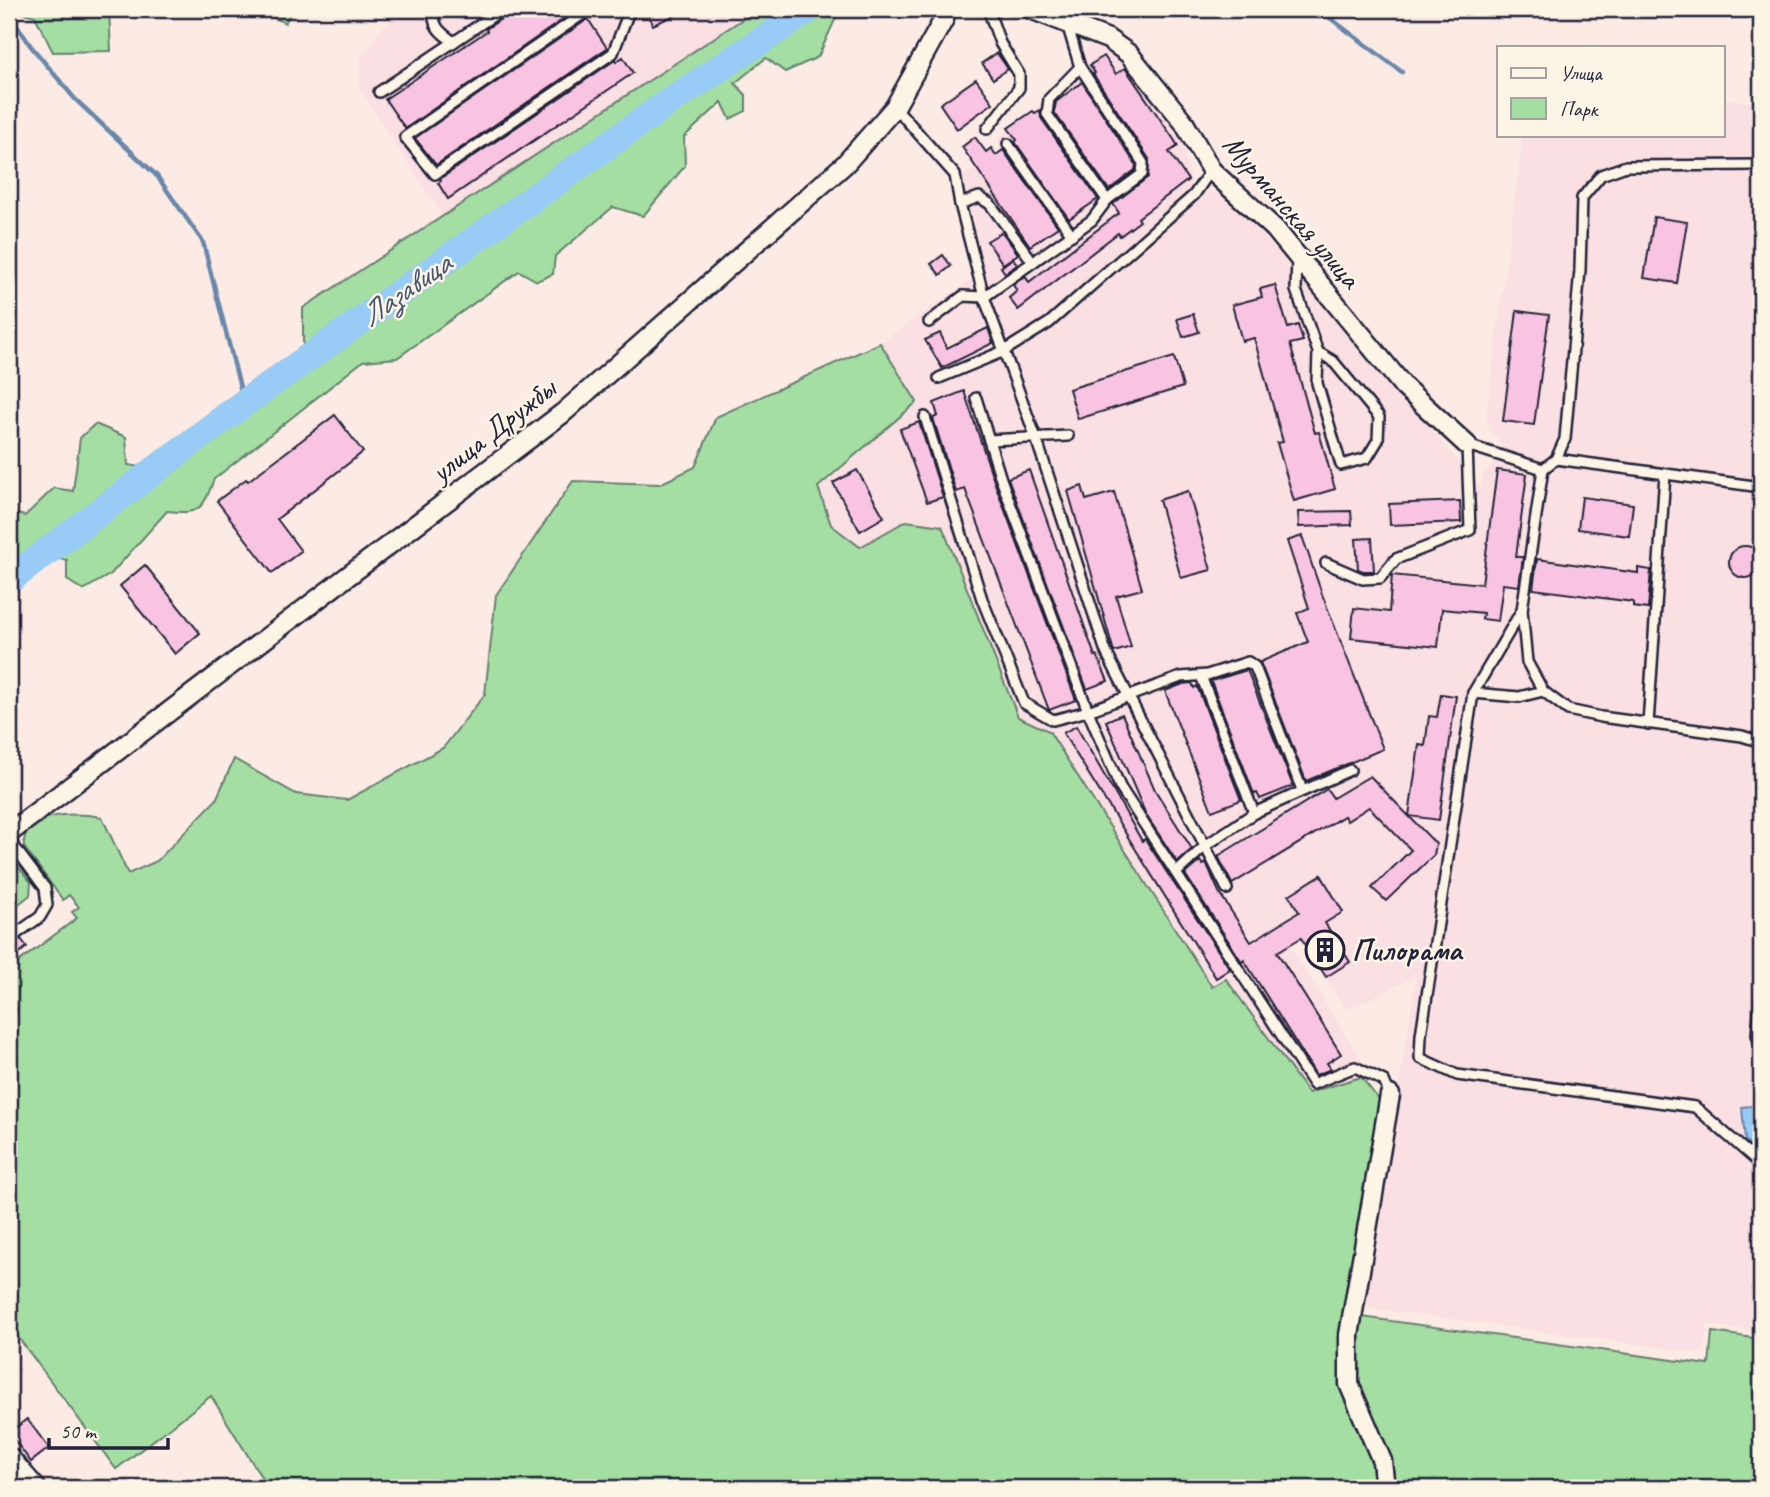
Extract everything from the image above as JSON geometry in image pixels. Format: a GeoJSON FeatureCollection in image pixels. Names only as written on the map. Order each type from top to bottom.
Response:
{"type":"FeatureCollection","features":[{"type":"Feature","properties":{"kind":"street","name":"улица Дружбы"},"geometry":{"type":"LineString","coordinates":[[9,833],[563,413],[845,164],[895,107],[944,19],[946,9]]}},
{"type":"Feature","properties":{"kind":"street","name":"Мурманская улица"},"geometry":{"type":"LineString","coordinates":[[1031,9],[1108,39],[1129,54],[1183,121],[1211,170],[1275,229],[1404,387],[1467,445]]}},
{"type":"Feature","properties":{"kind":"street"},"geometry":{"type":"LineString","coordinates":[[1385,1488],[1382,1461],[1349,1384],[1349,1335],[1390,1095]]}},
{"type":"Feature","properties":{"kind":"street"},"geometry":{"type":"LineString","coordinates":[[9,1458],[36,1488]]}},
{"type":"Feature","properties":{"kind":"lane"},"geometry":{"type":"LineString","coordinates":[[435,9],[433,15],[438,31],[454,42]]}},
{"type":"Feature","properties":{"kind":"lane"},"geometry":{"type":"LineString","coordinates":[[379,92],[503,9]]}},
{"type":"Feature","properties":{"kind":"lane"},"geometry":{"type":"LineString","coordinates":[[590,9],[405,137],[435,174],[613,53],[630,9]]}},
{"type":"Feature","properties":{"kind":"lane"},"geometry":{"type":"LineString","coordinates":[[987,129],[1019,88],[1019,74],[1000,43],[988,9]]}},
{"type":"Feature","properties":{"kind":"lane"},"geometry":{"type":"LineString","coordinates":[[929,322],[964,296],[984,297],[1092,220],[1107,200],[1142,174],[1143,163],[1080,67],[1067,22]]}},
{"type":"Feature","properties":{"kind":"lane"},"geometry":{"type":"LineString","coordinates":[[1080,67],[1049,99],[1047,114],[1107,200]]}},
{"type":"Feature","properties":{"kind":"lane"},"geometry":{"type":"LineString","coordinates":[[895,107],[955,175],[984,297],[1036,438],[1107,652],[1227,889]]}},
{"type":"Feature","properties":{"kind":"lane"},"geometry":{"type":"LineString","coordinates":[[1008,144],[1072,235]]}},
{"type":"Feature","properties":{"kind":"lane"},"geometry":{"type":"LineString","coordinates":[[1761,165],[1626,166],[1601,175],[1582,198],[1580,270],[1565,439],[1556,459],[1543,468],[1522,610],[1527,662],[1543,691],[1568,710],[1601,718],[1742,736],[1761,742]]}},
{"type":"Feature","properties":{"kind":"lane"},"geometry":{"type":"LineString","coordinates":[[939,378],[1004,351],[1049,323],[1194,195],[1211,170]]}},
{"type":"Feature","properties":{"kind":"lane"},"geometry":{"type":"LineString","coordinates":[[960,204],[979,197],[990,204],[1033,262]]}},
{"type":"Feature","properties":{"kind":"lane"},"geometry":{"type":"LineString","coordinates":[[1297,256],[1296,290],[1318,352],[1317,383],[1341,465],[1367,458],[1378,440],[1379,417],[1333,361],[1318,352]]}},
{"type":"Feature","properties":{"kind":"lane"},"geometry":{"type":"LineString","coordinates":[[976,398],[1001,479],[1088,711],[1120,787],[1313,1084],[1355,1067],[1384,1081],[1390,1095]]}},
{"type":"Feature","properties":{"kind":"lane"},"geometry":{"type":"LineString","coordinates":[[925,416],[982,599],[1024,703],[1054,719],[1088,711],[1181,677],[1201,676],[1248,662],[1255,667],[1303,790]]}},
{"type":"Feature","properties":{"kind":"lane"},"geometry":{"type":"LineString","coordinates":[[989,440],[1068,436]]}},
{"type":"Feature","properties":{"kind":"lane"},"geometry":{"type":"LineString","coordinates":[[1326,563],[1363,579],[1380,578],[1396,559],[1470,530],[1467,445],[1543,468]]}},
{"type":"Feature","properties":{"kind":"lane"},"geometry":{"type":"LineString","coordinates":[[1556,459],[1761,487]]}},
{"type":"Feature","properties":{"kind":"lane"},"geometry":{"type":"LineString","coordinates":[[1648,724],[1665,474]]}},
{"type":"Feature","properties":{"kind":"lane"},"geometry":{"type":"LineString","coordinates":[[1522,610],[1473,693],[1423,1021],[1420,1058],[1457,1075],[1695,1107],[1761,1162]]}},
{"type":"Feature","properties":{"kind":"lane"},"geometry":{"type":"LineString","coordinates":[[1201,676],[1254,813]]}},
{"type":"Feature","properties":{"kind":"lane"},"geometry":{"type":"LineString","coordinates":[[1473,693],[1519,697],[1543,691]]}},
{"type":"Feature","properties":{"kind":"lane"},"geometry":{"type":"LineString","coordinates":[[1176,873],[1205,846],[1254,813],[1350,770]]}},
{"type":"Feature","properties":{"kind":"lane"},"geometry":{"type":"LineString","coordinates":[[9,840],[45,888],[47,905],[40,917],[16,934]]}},
{"type":"Feature","properties":{"kind":"lane"},"geometry":{"type":"LineString","coordinates":[[1761,993],[1757,1035],[1761,1044]]}},
{"type":"Feature","properties":{"kind":"shaded area"},"geometry":{"type":"Polygon","coordinates":[[[398,9],[758,9],[443,216],[359,89],[360,58],[398,9]]]}},
{"type":"Feature","properties":{"kind":"shaded area"},"geometry":{"type":"Polygon","coordinates":[[[1091,46],[1104,46],[1125,61],[1181,137],[1191,184],[1232,199],[1481,488],[1483,474],[1499,459],[1502,444],[1490,432],[1486,418],[1523,136],[1724,136],[1724,98],[1761,105],[1761,1332],[1707,1324],[1703,1353],[1362,1307],[1417,976],[1346,1010],[1301,938],[1289,945],[1363,1063],[1361,1077],[1308,1093],[1226,980],[1212,987],[1049,731],[1018,717],[942,526],[906,521],[860,547],[831,525],[817,487],[917,402],[880,343],[983,271],[963,176],[1001,152],[999,137],[1033,111],[1091,46]]]}},
{"type":"Feature","properties":{"kind":"green space"},"geometry":{"type":"Polygon","coordinates":[[[9,9],[55,9],[63,16],[79,9],[109,9],[111,51],[53,52],[35,16],[9,9]]]}},
{"type":"Feature","properties":{"kind":"green space"},"geometry":{"type":"Polygon","coordinates":[[[255,9],[293,9],[285,23],[255,9]]]}},
{"type":"Feature","properties":{"kind":"green space"},"geometry":{"type":"Polygon","coordinates":[[[758,9],[840,9],[818,57],[785,72],[766,58],[735,83],[746,95],[746,111],[730,119],[722,102],[684,137],[685,166],[643,216],[613,207],[555,256],[553,274],[537,281],[519,271],[397,358],[363,361],[214,479],[199,508],[187,512],[167,511],[111,574],[83,590],[67,580],[67,560],[27,555],[9,567],[9,512],[25,516],[54,488],[73,491],[80,438],[95,424],[126,437],[128,465],[147,468],[303,351],[303,308],[758,9]]]}},
{"type":"Feature","properties":{"kind":"green space"},"geometry":{"type":"Polygon","coordinates":[[[880,343],[917,402],[818,487],[831,525],[860,547],[906,521],[942,526],[1018,717],[1049,731],[1212,987],[1226,979],[1308,1093],[1361,1077],[1384,1106],[1347,1315],[1709,1365],[1712,1332],[1761,1339],[1761,1488],[268,1488],[211,1396],[116,1469],[9,1325],[9,1021],[17,1010],[9,1000],[9,969],[77,918],[72,912],[79,907],[69,895],[63,900],[24,847],[25,835],[31,826],[41,820],[66,815],[102,817],[128,874],[157,861],[216,800],[234,759],[296,794],[347,800],[443,748],[485,694],[496,595],[573,481],[660,484],[695,467],[716,417],[880,343]]]}},
{"type":"Feature","properties":{"kind":"green space"},"geometry":{"type":"Polygon","coordinates":[[[9,856],[31,882],[30,895],[9,912],[9,856]]]}},
{"type":"Feature","properties":{"kind":"water"},"geometry":{"type":"Polygon","coordinates":[[[1761,1105],[1761,1150],[1758,1153],[1745,1140],[1742,1107],[1761,1105]]]}},
{"type":"Feature","properties":{"kind":"building"},"geometry":{"type":"Polygon","coordinates":[[[510,9],[578,9],[406,128],[385,99],[487,31],[486,29],[507,15],[510,9]]]}},
{"type":"Feature","properties":{"kind":"building"},"geometry":{"type":"Polygon","coordinates":[[[646,9],[688,9],[653,25],[646,9]]]}},
{"type":"Feature","properties":{"kind":"building"},"geometry":{"type":"Polygon","coordinates":[[[588,19],[607,48],[436,165],[415,138],[588,19]]]}},
{"type":"Feature","properties":{"kind":"building"},"geometry":{"type":"Polygon","coordinates":[[[997,53],[1008,69],[993,79],[982,63],[997,53]]]}},
{"type":"Feature","properties":{"kind":"building"},"geometry":{"type":"Polygon","coordinates":[[[1104,56],[1116,74],[1125,68],[1173,138],[1178,146],[1169,152],[1188,180],[1138,218],[1140,221],[1120,236],[1118,233],[1018,310],[1009,298],[1017,291],[1013,285],[1025,276],[1029,282],[1119,213],[1113,204],[1148,177],[1149,159],[1093,74],[1095,73],[1090,65],[1104,56]]]}},
{"type":"Feature","properties":{"kind":"building"},"geometry":{"type":"Polygon","coordinates":[[[623,57],[633,73],[448,199],[438,183],[440,179],[623,57]]]}},
{"type":"Feature","properties":{"kind":"building"},"geometry":{"type":"Polygon","coordinates":[[[976,79],[993,103],[957,129],[940,104],[976,79]]]}},
{"type":"Feature","properties":{"kind":"building"},"geometry":{"type":"Polygon","coordinates":[[[1082,82],[1136,165],[1135,170],[1109,190],[1054,112],[1056,102],[1082,82]]]}},
{"type":"Feature","properties":{"kind":"building"},"geometry":{"type":"Polygon","coordinates":[[[1040,110],[1041,118],[1098,199],[1069,219],[1008,128],[1033,111],[1035,113],[1040,110]]]}},
{"type":"Feature","properties":{"kind":"building"},"geometry":{"type":"Polygon","coordinates":[[[975,137],[986,152],[991,148],[996,155],[1003,150],[1058,227],[1030,246],[962,147],[975,137]]]}},
{"type":"Feature","properties":{"kind":"building"},"geometry":{"type":"Polygon","coordinates":[[[1654,217],[1687,222],[1677,283],[1644,278],[1654,217]]]}},
{"type":"Feature","properties":{"kind":"building"},"geometry":{"type":"Polygon","coordinates":[[[1002,232],[1018,254],[1003,264],[987,241],[1002,232]]]}},
{"type":"Feature","properties":{"kind":"building"},"geometry":{"type":"Polygon","coordinates":[[[943,255],[951,266],[940,275],[931,264],[943,255]]]}},
{"type":"Feature","properties":{"kind":"building"},"geometry":{"type":"Polygon","coordinates":[[[1013,258],[1017,265],[1005,273],[1001,267],[1013,258]]]}},
{"type":"Feature","properties":{"kind":"building"},"geometry":{"type":"Polygon","coordinates":[[[1275,285],[1288,328],[1298,325],[1303,341],[1290,344],[1315,433],[1319,432],[1335,489],[1294,501],[1277,443],[1283,442],[1254,338],[1242,341],[1232,305],[1262,297],[1260,289],[1275,285]]]}},
{"type":"Feature","properties":{"kind":"building"},"geometry":{"type":"Polygon","coordinates":[[[1517,311],[1549,315],[1534,425],[1503,421],[1517,311]]]}},
{"type":"Feature","properties":{"kind":"building"},"geometry":{"type":"Polygon","coordinates":[[[1193,314],[1199,332],[1183,337],[1177,319],[1193,314]]]}},
{"type":"Feature","properties":{"kind":"building"},"geometry":{"type":"Polygon","coordinates":[[[988,328],[993,343],[942,368],[925,340],[940,333],[947,348],[988,328]]]}},
{"type":"Feature","properties":{"kind":"building"},"geometry":{"type":"Polygon","coordinates":[[[1174,357],[1183,387],[1078,419],[1069,389],[1174,357]]]}},
{"type":"Feature","properties":{"kind":"building"},"geometry":{"type":"Polygon","coordinates":[[[964,391],[994,481],[1076,700],[1049,710],[965,489],[956,492],[933,418],[938,416],[934,403],[964,391]]]}},
{"type":"Feature","properties":{"kind":"building"},"geometry":{"type":"Polygon","coordinates":[[[335,415],[363,452],[277,519],[301,551],[272,573],[217,501],[335,415]]]}},
{"type":"Feature","properties":{"kind":"building"},"geometry":{"type":"Polygon","coordinates":[[[919,422],[943,497],[927,502],[900,429],[919,422]]]}},
{"type":"Feature","properties":{"kind":"building"},"geometry":{"type":"Polygon","coordinates":[[[857,470],[884,517],[860,531],[833,483],[857,470]]]}},
{"type":"Feature","properties":{"kind":"building"},"geometry":{"type":"Polygon","coordinates":[[[1029,470],[1095,656],[1097,655],[1108,681],[1087,689],[1008,478],[1029,470]]]}},
{"type":"Feature","properties":{"kind":"building"},"geometry":{"type":"Polygon","coordinates":[[[1497,470],[1527,474],[1516,557],[1523,557],[1519,586],[1503,584],[1498,621],[1482,619],[1483,613],[1442,609],[1438,647],[1351,638],[1354,608],[1389,612],[1392,575],[1482,584],[1497,470]]]}},
{"type":"Feature","properties":{"kind":"building"},"geometry":{"type":"Polygon","coordinates":[[[1082,486],[1086,500],[1114,492],[1142,589],[1116,596],[1131,647],[1114,652],[1068,491],[1082,486]]]}},
{"type":"Feature","properties":{"kind":"building"},"geometry":{"type":"Polygon","coordinates":[[[1188,491],[1211,570],[1181,578],[1159,500],[1188,491]]]}},
{"type":"Feature","properties":{"kind":"building"},"geometry":{"type":"Polygon","coordinates":[[[1582,497],[1633,504],[1629,536],[1578,529],[1582,497]]]}},
{"type":"Feature","properties":{"kind":"building"},"geometry":{"type":"Polygon","coordinates":[[[1460,501],[1461,522],[1390,525],[1389,504],[1460,501]]]}},
{"type":"Feature","properties":{"kind":"building"},"geometry":{"type":"Polygon","coordinates":[[[1351,511],[1352,525],[1299,527],[1298,512],[1351,511]]]}},
{"type":"Feature","properties":{"kind":"building"},"geometry":{"type":"Polygon","coordinates":[[[1302,536],[1383,749],[1306,781],[1260,662],[1308,642],[1297,613],[1309,608],[1287,541],[1302,536]]]}},
{"type":"Feature","properties":{"kind":"building"},"geometry":{"type":"Polygon","coordinates":[[[1372,538],[1374,571],[1363,571],[1358,569],[1356,539],[1372,538]]]}},
{"type":"Feature","properties":{"kind":"building"},"geometry":{"type":"Polygon","coordinates":[[[1745,546],[1756,551],[1761,562],[1756,573],[1745,578],[1734,573],[1729,562],[1734,551],[1745,546]]]}},
{"type":"Feature","properties":{"kind":"building"},"geometry":{"type":"Polygon","coordinates":[[[1537,559],[1638,573],[1638,568],[1651,570],[1648,609],[1633,607],[1633,602],[1533,589],[1537,559]]]}},
{"type":"Feature","properties":{"kind":"building"},"geometry":{"type":"Polygon","coordinates":[[[145,565],[200,633],[175,654],[120,586],[145,565]]]}},
{"type":"Feature","properties":{"kind":"building"},"geometry":{"type":"Polygon","coordinates":[[[1247,670],[1293,786],[1260,799],[1257,793],[1254,794],[1211,681],[1247,670]]]}},
{"type":"Feature","properties":{"kind":"building"},"geometry":{"type":"Polygon","coordinates":[[[1192,683],[1194,688],[1197,686],[1241,800],[1212,811],[1165,691],[1192,683]]]}},
{"type":"Feature","properties":{"kind":"building"},"geometry":{"type":"Polygon","coordinates":[[[1441,694],[1456,696],[1439,820],[1409,816],[1419,745],[1425,746],[1429,716],[1437,717],[1441,694]]]}},
{"type":"Feature","properties":{"kind":"building"},"geometry":{"type":"Polygon","coordinates":[[[1122,714],[1155,790],[1192,849],[1177,862],[1146,815],[1106,721],[1122,714]]]}},
{"type":"Feature","properties":{"kind":"building"},"geometry":{"type":"Polygon","coordinates":[[[1076,726],[1142,841],[1145,839],[1230,969],[1216,978],[1063,733],[1076,726]]]}},
{"type":"Feature","properties":{"kind":"building"},"geometry":{"type":"Polygon","coordinates":[[[1370,776],[1436,844],[1434,855],[1386,901],[1372,888],[1411,850],[1369,807],[1347,821],[1344,816],[1232,884],[1218,856],[1327,789],[1333,798],[1370,776]]]}},
{"type":"Feature","properties":{"kind":"building"},"geometry":{"type":"Polygon","coordinates":[[[1200,861],[1203,865],[1206,863],[1219,892],[1251,942],[1299,912],[1289,895],[1321,875],[1343,912],[1325,923],[1350,962],[1326,977],[1301,938],[1277,952],[1341,1054],[1327,1063],[1331,1069],[1316,1075],[1244,960],[1242,962],[1185,874],[1200,861]]]}},
{"type":"Feature","properties":{"kind":"building"},"geometry":{"type":"Polygon","coordinates":[[[9,934],[11,939],[21,939],[27,947],[9,961],[9,934]]]}},
{"type":"Feature","properties":{"kind":"building"},"geometry":{"type":"Polygon","coordinates":[[[27,1419],[49,1448],[31,1462],[9,1433],[27,1419]]]}},
{"type":"Feature","properties":{"kind":"waterway","name":"Лазавица"},"geometry":{"type":"LineString","coordinates":[[9,580],[244,403],[673,99],[809,9]]}},
{"type":"Feature","properties":{"kind":"waterway"},"geometry":{"type":"LineString","coordinates":[[1318,9],[1402,72]]}},
{"type":"Feature","properties":{"kind":"waterway"},"geometry":{"type":"LineString","coordinates":[[9,13],[30,45],[75,99],[157,176],[203,242],[244,403]]}},
{"type":"Feature","properties":{"kind":"place","name":"Пилорама"},"geometry":{"type":"Point","coordinates":[1325,950]}}]}
